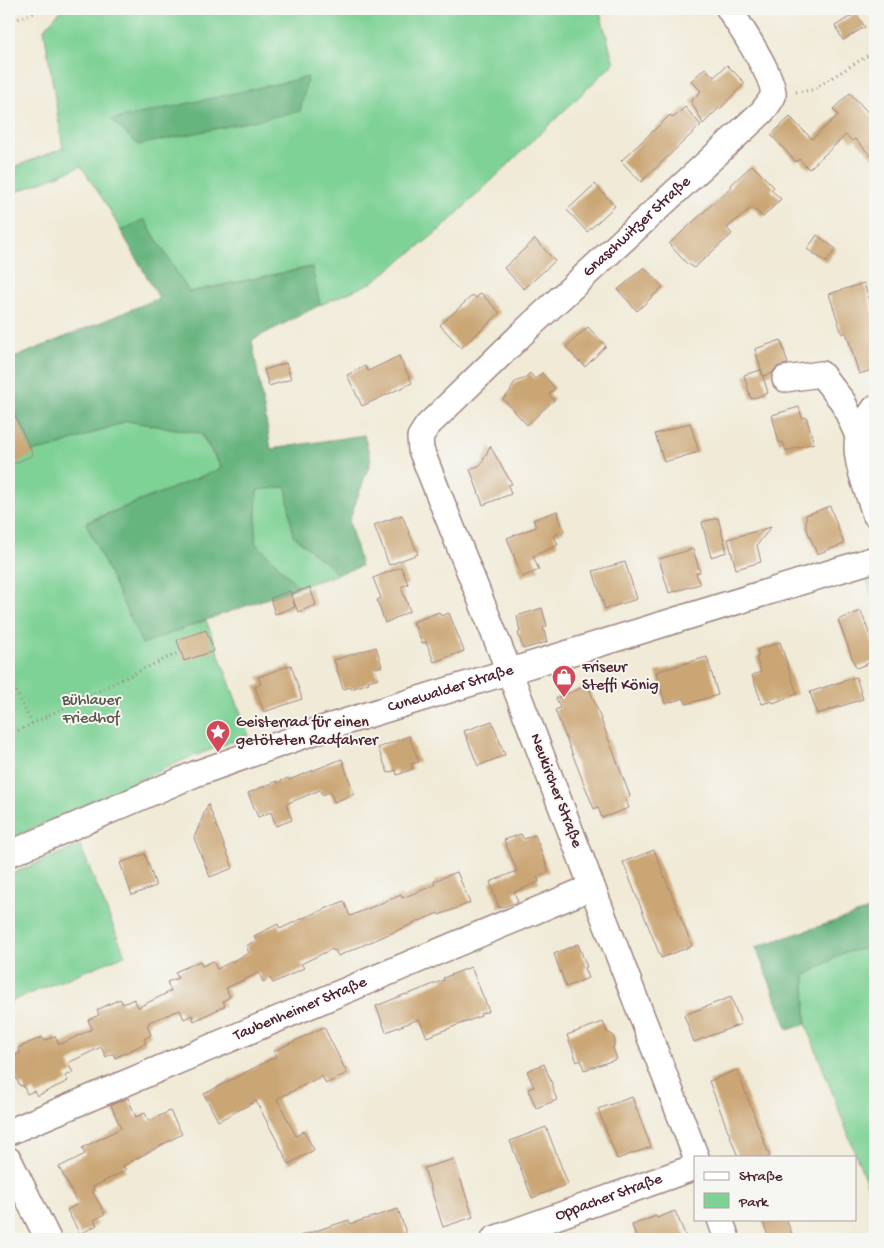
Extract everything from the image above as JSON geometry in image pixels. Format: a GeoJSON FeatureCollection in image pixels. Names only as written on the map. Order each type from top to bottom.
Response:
{"type":"FeatureCollection","features":[{"type":"Feature","properties":{"kind":"street"},"geometry":{"type":"LineString","coordinates":[[729,9],[761,62],[772,85],[773,96]]}},
{"type":"Feature","properties":{"kind":"street","name":"Gnaschwitzer Straße"},"geometry":{"type":"LineString","coordinates":[[427,426],[529,326],[762,112],[773,96]]}},
{"type":"Feature","properties":{"kind":"street"},"geometry":{"type":"LineString","coordinates":[[785,378],[821,374],[843,402],[858,436],[858,459],[875,514]]}},
{"type":"Feature","properties":{"kind":"street"},"geometry":{"type":"LineString","coordinates":[[858,436],[875,408]]}},
{"type":"Feature","properties":{"kind":"street","name":"Neukircher Straße"},"geometry":{"type":"LineString","coordinates":[[427,426],[420,437],[421,450],[509,671],[696,1156]]}},
{"type":"Feature","properties":{"kind":"street","name":"Cunewalder Straße"},"geometry":{"type":"LineString","coordinates":[[9,854],[203,771],[325,728],[875,558]]}},
{"type":"Feature","properties":{"kind":"street","name":"Taubenheimer Straße"},"geometry":{"type":"LineString","coordinates":[[9,1132],[592,887]]}},
{"type":"Feature","properties":{"kind":"street"},"geometry":{"type":"LineString","coordinates":[[9,1160],[48,1239]]}},
{"type":"Feature","properties":{"kind":"street","name":"Oppacher Straße"},"geometry":{"type":"LineString","coordinates":[[494,1239],[694,1167]]}},
{"type":"Feature","properties":{"kind":"street"},"geometry":{"type":"LineString","coordinates":[[720,1220],[727,1239]]}},
{"type":"Feature","properties":{"kind":"path"},"geometry":{"type":"LineString","coordinates":[[9,22],[40,9]]}},
{"type":"Feature","properties":{"kind":"path"},"geometry":{"type":"LineString","coordinates":[[773,96],[812,90],[875,51]]}},
{"type":"Feature","properties":{"kind":"path"},"geometry":{"type":"LineString","coordinates":[[9,735],[178,653]]}},
{"type":"Feature","properties":{"kind":"path"},"geometry":{"type":"LineString","coordinates":[[9,678],[32,724]]}},
{"type":"Feature","properties":{"kind":"green space"},"geometry":{"type":"Polygon","coordinates":[[[62,9],[599,9],[614,63],[443,227],[371,283],[320,305],[311,267],[189,292],[144,220],[121,231],[108,207],[81,166],[9,195],[9,169],[63,148],[44,29],[62,9]]]}},
{"type":"Feature","properties":{"kind":"green space"},"geometry":{"type":"Polygon","coordinates":[[[308,77],[300,111],[138,145],[112,120],[308,77]]]}},
{"type":"Feature","properties":{"kind":"green space"},"geometry":{"type":"Polygon","coordinates":[[[144,219],[189,292],[312,267],[320,305],[252,340],[271,449],[364,435],[371,460],[349,521],[361,566],[338,574],[293,535],[286,487],[257,490],[255,542],[299,587],[142,644],[86,523],[222,468],[201,433],[127,421],[54,447],[9,456],[9,360],[159,298],[121,231],[144,219]]]}},
{"type":"Feature","properties":{"kind":"green space","name":"Bühlauer Friedhof"},"geometry":{"type":"Polygon","coordinates":[[[127,421],[200,433],[222,469],[86,522],[142,644],[206,620],[249,735],[184,760],[9,839],[9,456],[54,447],[127,421]]]}},
{"type":"Feature","properties":{"kind":"green space"},"geometry":{"type":"Polygon","coordinates":[[[287,486],[293,535],[338,574],[299,587],[255,542],[257,490],[287,486]]]}},
{"type":"Feature","properties":{"kind":"green space"},"geometry":{"type":"Polygon","coordinates":[[[875,572],[875,604],[865,576],[875,572]]]}},
{"type":"Feature","properties":{"kind":"green space"},"geometry":{"type":"Polygon","coordinates":[[[80,845],[125,955],[9,1002],[9,875],[80,845]]]}},
{"type":"Feature","properties":{"kind":"green space"},"geometry":{"type":"Polygon","coordinates":[[[875,908],[875,946],[843,953],[805,976],[806,1024],[788,1030],[756,947],[875,908]]]}},
{"type":"Feature","properties":{"kind":"green space"},"geometry":{"type":"Polygon","coordinates":[[[875,946],[875,1205],[806,1024],[805,976],[843,953],[875,946]]]}},
{"type":"Feature","properties":{"kind":"building"},"geometry":{"type":"Polygon","coordinates":[[[856,13],[865,27],[843,40],[835,26],[856,13]]]}},
{"type":"Feature","properties":{"kind":"building"},"geometry":{"type":"Polygon","coordinates":[[[727,65],[745,83],[703,124],[691,101],[701,91],[691,81],[705,68],[714,77],[727,65]]]}},
{"type":"Feature","properties":{"kind":"building"},"geometry":{"type":"Polygon","coordinates":[[[850,93],[875,120],[875,160],[855,139],[852,141],[846,135],[809,169],[799,159],[796,162],[771,135],[790,117],[812,139],[838,115],[833,109],[850,93]]]}},
{"type":"Feature","properties":{"kind":"building"},"geometry":{"type":"Polygon","coordinates":[[[685,107],[701,125],[641,182],[621,161],[670,115],[673,118],[685,107]]]}},
{"type":"Feature","properties":{"kind":"building"},"geometry":{"type":"Polygon","coordinates":[[[752,165],[774,187],[771,190],[781,199],[763,217],[752,207],[727,228],[732,234],[694,268],[688,265],[669,244],[752,165]]]}},
{"type":"Feature","properties":{"kind":"building"},"geometry":{"type":"Polygon","coordinates":[[[595,184],[615,206],[587,232],[567,210],[595,184]]]}},
{"type":"Feature","properties":{"kind":"building"},"geometry":{"type":"Polygon","coordinates":[[[817,235],[836,249],[826,262],[807,249],[817,235]]]}},
{"type":"Feature","properties":{"kind":"building"},"geometry":{"type":"Polygon","coordinates":[[[535,239],[555,261],[524,289],[504,268],[535,239]]]}},
{"type":"Feature","properties":{"kind":"building"},"geometry":{"type":"Polygon","coordinates":[[[644,267],[663,287],[637,311],[618,290],[644,267]]]}},
{"type":"Feature","properties":{"kind":"building"},"geometry":{"type":"Polygon","coordinates":[[[864,283],[875,319],[875,369],[859,374],[846,332],[842,334],[829,294],[864,283]]]}},
{"type":"Feature","properties":{"kind":"building"},"geometry":{"type":"Polygon","coordinates":[[[481,293],[500,313],[461,348],[440,325],[473,295],[476,298],[481,293]]]}},
{"type":"Feature","properties":{"kind":"building"},"geometry":{"type":"Polygon","coordinates":[[[588,327],[606,346],[585,367],[566,347],[588,327]]]}},
{"type":"Feature","properties":{"kind":"building"},"geometry":{"type":"Polygon","coordinates":[[[781,340],[788,364],[777,367],[772,373],[763,376],[755,349],[781,340]]]}},
{"type":"Feature","properties":{"kind":"building"},"geometry":{"type":"Polygon","coordinates":[[[399,356],[412,383],[362,406],[347,375],[365,366],[368,371],[399,356]]]}},
{"type":"Feature","properties":{"kind":"building"},"geometry":{"type":"Polygon","coordinates":[[[286,363],[291,379],[269,386],[264,370],[286,363]]]}},
{"type":"Feature","properties":{"kind":"building"},"geometry":{"type":"Polygon","coordinates":[[[761,370],[768,393],[751,399],[744,375],[761,370]]]}},
{"type":"Feature","properties":{"kind":"building"},"geometry":{"type":"Polygon","coordinates":[[[530,373],[535,379],[542,373],[555,388],[549,394],[554,400],[527,425],[503,399],[510,392],[514,383],[524,379],[530,373]]]}},
{"type":"Feature","properties":{"kind":"building"},"geometry":{"type":"Polygon","coordinates":[[[9,402],[33,455],[9,466],[9,402]]]}},
{"type":"Feature","properties":{"kind":"building"},"geometry":{"type":"Polygon","coordinates":[[[799,407],[802,418],[806,417],[814,443],[786,451],[783,442],[779,443],[772,415],[799,407]]]}},
{"type":"Feature","properties":{"kind":"building"},"geometry":{"type":"Polygon","coordinates":[[[690,423],[699,452],[664,462],[655,434],[690,423]]]}},
{"type":"Feature","properties":{"kind":"building"},"geometry":{"type":"Polygon","coordinates":[[[490,446],[512,484],[508,485],[511,494],[483,505],[470,469],[481,465],[490,446]]]}},
{"type":"Feature","properties":{"kind":"building"},"geometry":{"type":"Polygon","coordinates":[[[830,506],[844,544],[817,554],[806,527],[806,515],[830,506]]]}},
{"type":"Feature","properties":{"kind":"building"},"geometry":{"type":"Polygon","coordinates":[[[557,511],[564,531],[554,535],[558,545],[533,556],[539,570],[522,577],[507,538],[536,527],[533,520],[557,511]]]}},
{"type":"Feature","properties":{"kind":"building"},"geometry":{"type":"Polygon","coordinates":[[[402,515],[418,554],[389,565],[374,525],[402,515]]]}},
{"type":"Feature","properties":{"kind":"building"},"geometry":{"type":"Polygon","coordinates":[[[718,518],[727,552],[711,557],[702,522],[718,518]]]}},
{"type":"Feature","properties":{"kind":"building"},"geometry":{"type":"Polygon","coordinates":[[[771,527],[757,545],[761,562],[736,569],[728,539],[771,527]]]}},
{"type":"Feature","properties":{"kind":"building"},"geometry":{"type":"Polygon","coordinates":[[[693,549],[700,572],[696,573],[700,584],[669,593],[659,559],[693,549]]]}},
{"type":"Feature","properties":{"kind":"building"},"geometry":{"type":"Polygon","coordinates":[[[625,562],[637,599],[605,609],[593,571],[625,562]]]}},
{"type":"Feature","properties":{"kind":"building"},"geometry":{"type":"Polygon","coordinates":[[[401,567],[408,584],[401,587],[410,611],[385,623],[377,600],[381,598],[373,578],[401,567]]]}},
{"type":"Feature","properties":{"kind":"building"},"geometry":{"type":"Polygon","coordinates":[[[310,587],[316,605],[298,612],[291,594],[310,587]]]}},
{"type":"Feature","properties":{"kind":"building"},"geometry":{"type":"Polygon","coordinates":[[[290,591],[295,607],[275,614],[270,598],[290,591]]]}},
{"type":"Feature","properties":{"kind":"building"},"geometry":{"type":"Polygon","coordinates":[[[542,608],[547,626],[543,627],[547,642],[523,649],[518,633],[520,632],[517,616],[542,608]]]}},
{"type":"Feature","properties":{"kind":"building"},"geometry":{"type":"Polygon","coordinates":[[[861,611],[875,649],[875,661],[856,668],[838,620],[861,611]]]}},
{"type":"Feature","properties":{"kind":"building"},"geometry":{"type":"Polygon","coordinates":[[[439,612],[441,616],[449,613],[464,651],[434,662],[426,642],[422,643],[413,622],[439,612]]]}},
{"type":"Feature","properties":{"kind":"building"},"geometry":{"type":"Polygon","coordinates":[[[206,630],[214,651],[184,661],[177,640],[206,630]]]}},
{"type":"Feature","properties":{"kind":"building"},"geometry":{"type":"Polygon","coordinates":[[[780,642],[797,694],[773,703],[772,701],[762,704],[752,675],[761,672],[756,657],[759,656],[757,650],[780,642]]]}},
{"type":"Feature","properties":{"kind":"building"},"geometry":{"type":"Polygon","coordinates":[[[376,647],[382,666],[375,668],[378,678],[351,689],[351,687],[343,689],[334,660],[376,647]]]}},
{"type":"Feature","properties":{"kind":"building"},"geometry":{"type":"Polygon","coordinates":[[[707,657],[718,695],[686,704],[684,698],[665,704],[656,672],[707,657]]]}},
{"type":"Feature","properties":{"kind":"building"},"geometry":{"type":"Polygon","coordinates":[[[291,665],[302,699],[264,712],[255,687],[261,684],[258,677],[291,665]]]}},
{"type":"Feature","properties":{"kind":"building"},"geometry":{"type":"Polygon","coordinates":[[[856,677],[863,699],[817,714],[810,692],[856,677]]]}},
{"type":"Feature","properties":{"kind":"building"},"geometry":{"type":"Polygon","coordinates":[[[588,685],[630,796],[625,798],[629,808],[602,818],[598,807],[594,809],[555,710],[560,708],[556,698],[588,685]]]}},
{"type":"Feature","properties":{"kind":"building"},"geometry":{"type":"Polygon","coordinates":[[[492,721],[505,755],[478,766],[464,731],[492,721]]]}},
{"type":"Feature","properties":{"kind":"building"},"geometry":{"type":"Polygon","coordinates":[[[409,736],[419,762],[411,764],[413,769],[397,775],[396,770],[388,773],[378,748],[409,736]]]}},
{"type":"Feature","properties":{"kind":"building"},"geometry":{"type":"Polygon","coordinates":[[[342,759],[354,794],[334,802],[330,792],[322,795],[320,790],[286,804],[292,820],[276,826],[271,812],[258,817],[248,793],[277,781],[277,783],[288,778],[289,780],[342,759]]]}},
{"type":"Feature","properties":{"kind":"building"},"geometry":{"type":"Polygon","coordinates":[[[208,804],[233,868],[210,877],[194,838],[208,804]]]}},
{"type":"Feature","properties":{"kind":"building"},"geometry":{"type":"Polygon","coordinates":[[[521,834],[524,839],[535,835],[549,872],[537,876],[539,882],[514,892],[518,902],[499,908],[490,882],[517,871],[504,840],[521,834]]]}},
{"type":"Feature","properties":{"kind":"building"},"geometry":{"type":"Polygon","coordinates":[[[654,850],[692,946],[661,958],[623,862],[654,850]]]}},
{"type":"Feature","properties":{"kind":"building"},"geometry":{"type":"Polygon","coordinates":[[[145,854],[156,886],[132,895],[120,863],[145,854]]]}},
{"type":"Feature","properties":{"kind":"building"},"geometry":{"type":"Polygon","coordinates":[[[457,872],[470,903],[439,915],[438,913],[338,956],[335,950],[333,951],[332,949],[301,964],[304,968],[273,983],[270,978],[263,982],[259,973],[226,988],[230,997],[223,1001],[225,1006],[194,1021],[192,1015],[184,1019],[180,1010],[149,1022],[147,1025],[151,1035],[144,1039],[146,1043],[115,1058],[113,1053],[106,1057],[101,1047],[68,1063],[73,1073],[65,1076],[68,1081],[37,1096],[34,1091],[27,1094],[23,1085],[20,1086],[11,1068],[14,1066],[10,1058],[20,1053],[18,1048],[42,1037],[44,1041],[55,1036],[59,1044],[63,1043],[92,1029],[88,1020],[99,1015],[97,1010],[120,999],[123,1004],[134,999],[138,1007],[141,1006],[171,991],[167,982],[178,978],[175,972],[200,961],[202,966],[213,961],[217,969],[249,953],[246,946],[256,940],[254,936],[278,924],[280,929],[344,901],[350,916],[401,895],[402,898],[435,885],[434,881],[457,872]]]}},
{"type":"Feature","properties":{"kind":"building"},"geometry":{"type":"Polygon","coordinates":[[[578,944],[587,967],[584,968],[588,978],[566,987],[554,954],[578,944]]]}},
{"type":"Feature","properties":{"kind":"building"},"geometry":{"type":"Polygon","coordinates":[[[471,967],[489,1011],[480,1014],[481,1016],[427,1037],[419,1019],[386,1032],[376,1006],[444,980],[443,978],[471,967]]]}},
{"type":"Feature","properties":{"kind":"building"},"geometry":{"type":"Polygon","coordinates":[[[731,997],[741,1024],[694,1042],[684,1015],[731,997]]]}},
{"type":"Feature","properties":{"kind":"building"},"geometry":{"type":"Polygon","coordinates":[[[603,1022],[607,1032],[613,1035],[615,1041],[613,1048],[617,1059],[584,1070],[581,1060],[577,1062],[567,1035],[603,1022]]]}},
{"type":"Feature","properties":{"kind":"building"},"geometry":{"type":"Polygon","coordinates":[[[324,1027],[347,1073],[326,1084],[322,1076],[277,1099],[296,1136],[304,1131],[314,1150],[289,1164],[256,1101],[218,1121],[204,1094],[277,1056],[274,1051],[324,1027]]]}},
{"type":"Feature","properties":{"kind":"building"},"geometry":{"type":"Polygon","coordinates":[[[544,1064],[557,1100],[536,1108],[528,1089],[534,1087],[527,1071],[544,1064]]]}},
{"type":"Feature","properties":{"kind":"building"},"geometry":{"type":"Polygon","coordinates":[[[737,1070],[770,1156],[738,1156],[709,1081],[737,1070]]]}},
{"type":"Feature","properties":{"kind":"building"},"geometry":{"type":"Polygon","coordinates":[[[632,1097],[651,1147],[617,1159],[598,1109],[632,1097]]]}},
{"type":"Feature","properties":{"kind":"building"},"geometry":{"type":"Polygon","coordinates":[[[128,1098],[136,1117],[145,1113],[149,1121],[170,1111],[182,1134],[123,1166],[126,1170],[93,1187],[94,1190],[92,1191],[105,1214],[94,1220],[97,1225],[80,1234],[67,1210],[78,1204],[59,1167],[85,1154],[82,1148],[121,1128],[111,1105],[128,1098]]]}},
{"type":"Feature","properties":{"kind":"building"},"geometry":{"type":"Polygon","coordinates":[[[546,1127],[568,1184],[532,1198],[510,1141],[546,1127]]]}},
{"type":"Feature","properties":{"kind":"building"},"geometry":{"type":"Polygon","coordinates":[[[454,1159],[473,1217],[443,1227],[424,1168],[454,1159]]]}},
{"type":"Feature","properties":{"kind":"building"},"geometry":{"type":"Polygon","coordinates":[[[398,1209],[408,1239],[300,1239],[300,1236],[349,1220],[350,1224],[398,1209]]]}},
{"type":"Feature","properties":{"kind":"building"},"geometry":{"type":"Polygon","coordinates":[[[675,1211],[687,1239],[637,1239],[632,1225],[675,1211]]]}},
{"type":"Feature","properties":{"kind":"building"},"geometry":{"type":"Polygon","coordinates":[[[762,1220],[786,1220],[794,1239],[769,1239],[762,1220]]]}},
{"type":"Feature","properties":{"kind":"place","name":"Friseur Steffi König"},"geometry":{"type":"Point","coordinates":[564,698]}},
{"type":"Feature","properties":{"kind":"place","name":"Geisterrad für einen getöteten Radfahrer"},"geometry":{"type":"Point","coordinates":[218,753]}}]}
